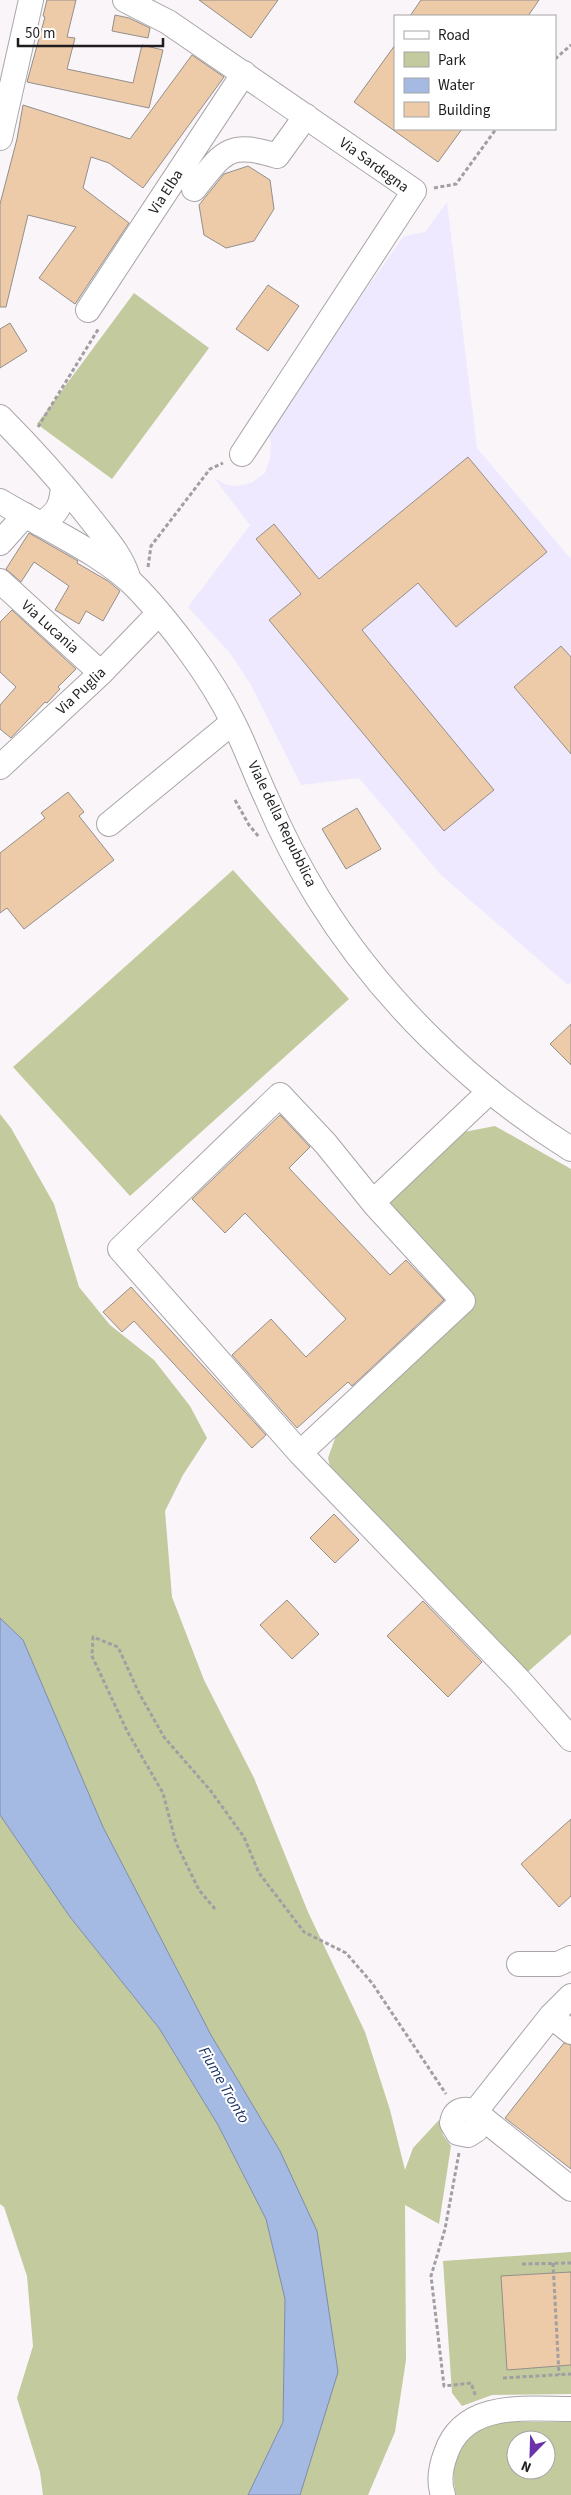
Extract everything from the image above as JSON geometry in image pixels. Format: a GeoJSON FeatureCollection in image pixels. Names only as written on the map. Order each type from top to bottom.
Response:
{"type":"FeatureCollection","features":[{"type":"Feature","properties":{"kind":"street"},"geometry":{"type":"LineString","coordinates":[[0,138],[31,0]]}},
{"type":"Feature","properties":{"kind":"street","name":"Via Sardegna"},"geometry":{"type":"LineString","coordinates":[[125,0],[168,22],[414,192],[242,454]]}},
{"type":"Feature","properties":{"kind":"street","name":"Via Elba"},"geometry":{"type":"LineString","coordinates":[[88,310],[244,73]]}},
{"type":"Feature","properties":{"kind":"street"},"geometry":{"type":"LineString","coordinates":[[194,190],[228,150],[254,148],[277,156],[306,116]]}},
{"type":"Feature","properties":{"kind":"street"},"geometry":{"type":"LineString","coordinates":[[0,418],[63,485],[122,560],[138,576]]}},
{"type":"Feature","properties":{"kind":"street"},"geometry":{"type":"LineString","coordinates":[[0,543],[32,520],[57,513],[61,506],[63,485]]}},
{"type":"Feature","properties":{"kind":"street","name":"Viale della Repubblica"},"geometry":{"type":"LineString","coordinates":[[0,501],[113,568],[138,576],[159,613],[211,682],[233,722],[268,802],[318,897],[348,942],[397,1001],[437,1043],[490,1091],[571,1149]]}},
{"type":"Feature","properties":{"kind":"street","name":"Via Lucania"},"geometry":{"type":"LineString","coordinates":[[0,581],[101,672]]}},
{"type":"Feature","properties":{"kind":"street","name":"Via Puglia"},"geometry":{"type":"LineString","coordinates":[[0,767],[101,672],[159,613]]}},
{"type":"Feature","properties":{"kind":"street"},"geometry":{"type":"LineString","coordinates":[[109,824],[233,722]]}},
{"type":"Feature","properties":{"kind":"street"},"geometry":{"type":"LineString","coordinates":[[373,1202],[490,1091]]}},
{"type":"Feature","properties":{"kind":"street"},"geometry":{"type":"LineString","coordinates":[[300,1453],[462,1300],[373,1202],[326,1144],[280,1095],[120,1249],[300,1453],[519,1680],[571,1739]]}},
{"type":"Feature","properties":{"kind":"street"},"geometry":{"type":"LineString","coordinates":[[520,1964],[558,1964],[571,1958]]}},
{"type":"Feature","properties":{"kind":"street"},"geometry":{"type":"LineString","coordinates":[[466,2112],[571,1996]]}},
{"type":"Feature","properties":{"kind":"street"},"geometry":{"type":"LineString","coordinates":[[551,2016],[571,2032]]}},
{"type":"Feature","properties":{"kind":"street"},"geometry":{"type":"LineString","coordinates":[[463,2135],[472,2134],[478,2126],[478,2116],[466,2112]]}},
{"type":"Feature","properties":{"kind":"street"},"geometry":{"type":"LineString","coordinates":[[466,2112],[571,2189]]}},
{"type":"Feature","properties":{"kind":"street"},"geometry":{"type":"LineString","coordinates":[[443,2495],[441,2467],[448,2445],[462,2427],[482,2414],[504,2409],[571,2408]]}},
{"type":"Feature","properties":{"kind":"path"},"geometry":{"type":"LineString","coordinates":[[556,57],[571,45]]}},
{"type":"Feature","properties":{"kind":"path"},"geometry":{"type":"LineString","coordinates":[[414,192],[456,184],[495,130]]}},
{"type":"Feature","properties":{"kind":"path"},"geometry":{"type":"LineString","coordinates":[[138,576],[151,546],[210,469],[242,454]]}},
{"type":"Feature","properties":{"kind":"path"},"geometry":{"type":"LineString","coordinates":[[215,1909],[199,1890],[176,1843],[163,1793],[127,1731],[92,1656],[93,1637],[118,1647],[139,1693],[164,1737],[210,1790],[238,1830],[259,1873],[304,1932],[346,1953],[372,1983],[428,2070],[466,2112]]}},
{"type":"Feature","properties":{"kind":"path"},"geometry":{"type":"LineString","coordinates":[[463,2135],[445,2229],[431,2276],[444,2386],[471,2383],[482,2414]]}},
{"type":"Feature","properties":{"kind":"path"},"geometry":{"type":"LineString","coordinates":[[553,2263],[559,2375]]}},
{"type":"Feature","properties":{"kind":"path"},"geometry":{"type":"LineString","coordinates":[[522,2264],[571,2263]]}},
{"type":"Feature","properties":{"kind":"path"},"geometry":{"type":"LineString","coordinates":[[503,2378],[571,2374]]}},
{"type":"Feature","properties":{"kind":"shaded area"},"geometry":{"type":"Polygon","coordinates":[[[447,202],[477,448],[571,559],[571,982],[568,985],[441,875],[359,778],[301,785],[251,685],[230,653],[188,607],[250,525],[214,478],[227,485],[238,486],[253,482],[265,473],[270,458],[271,442],[266,430],[404,236],[425,232],[447,202]]]}},
{"type":"Feature","properties":{"kind":"green space"},"geometry":{"type":"Polygon","coordinates":[[[134,293],[209,348],[112,479],[37,424],[134,293]]]}},
{"type":"Feature","properties":{"kind":"green space"},"geometry":{"type":"Polygon","coordinates":[[[233,870],[349,999],[130,1196],[13,1067],[233,870]]]}},
{"type":"Feature","properties":{"kind":"green space"},"geometry":{"type":"Polygon","coordinates":[[[0,1114],[11,1128],[54,1204],[79,1287],[110,1325],[154,1360],[190,1406],[207,1438],[183,1475],[165,1511],[172,1597],[204,1680],[254,1778],[308,1912],[365,2032],[390,2110],[405,2170],[413,2148],[439,2120],[443,2135],[451,2146],[439,2224],[405,2205],[406,2360],[395,2432],[368,2495],[300,2495],[302,2488],[280,2151],[211,2035],[103,1827],[23,1640],[0,1618],[0,1114]]]}},
{"type":"Feature","properties":{"kind":"green space"},"geometry":{"type":"Polygon","coordinates":[[[495,1126],[571,1169],[571,1634],[523,1676],[332,1476],[328,1458],[337,1433],[474,1303],[388,1204],[459,1133],[495,1126]]]}},
{"type":"Feature","properties":{"kind":"green space"},"geometry":{"type":"Polygon","coordinates":[[[0,1815],[70,1917],[159,2028],[218,2125],[266,2219],[285,2299],[283,2422],[248,2495],[43,2495],[40,2472],[17,2398],[33,2346],[27,2276],[4,2207],[0,2204],[0,1815]]]}},
{"type":"Feature","properties":{"kind":"green space"},"geometry":{"type":"Polygon","coordinates":[[[571,2252],[571,2394],[492,2395],[462,2406],[452,2393],[443,2261],[571,2252]]]}},
{"type":"Feature","properties":{"kind":"green space"},"geometry":{"type":"Polygon","coordinates":[[[505,2422],[571,2422],[571,2495],[456,2495],[454,2467],[456,2456],[461,2446],[478,2431],[505,2422]]]}},
{"type":"Feature","properties":{"kind":"water","name":"Fiume Tronto"},"geometry":{"type":"Polygon","coordinates":[[[0,1618],[23,1640],[103,1827],[211,2035],[280,2151],[317,2231],[338,2372],[300,2495],[248,2495],[283,2422],[285,2299],[266,2219],[218,2125],[159,2028],[70,1917],[0,1815],[0,1618]]]}},
{"type":"Feature","properties":{"kind":"building"},"geometry":{"type":"Polygon","coordinates":[[[47,0],[76,0],[67,37],[75,38],[67,69],[133,83],[142,45],[163,50],[149,108],[27,82],[45,17],[43,16],[47,0]]]}},
{"type":"Feature","properties":{"kind":"building"},"geometry":{"type":"Polygon","coordinates":[[[199,0],[278,0],[251,38],[199,0]]]}},
{"type":"Feature","properties":{"kind":"building"},"geometry":{"type":"Polygon","coordinates":[[[421,0],[539,0],[529,15],[411,15],[421,0]]]}},
{"type":"Feature","properties":{"kind":"building"},"geometry":{"type":"Polygon","coordinates":[[[115,15],[129,18],[150,28],[148,38],[112,31],[115,15]]]}},
{"type":"Feature","properties":{"kind":"building"},"geometry":{"type":"Polygon","coordinates":[[[394,46],[394,130],[461,130],[438,162],[354,102],[394,46]]]}},
{"type":"Feature","properties":{"kind":"building"},"geometry":{"type":"Polygon","coordinates":[[[192,55],[224,77],[143,188],[109,163],[91,157],[83,188],[129,223],[75,304],[39,278],[76,227],[28,215],[6,307],[0,307],[0,204],[17,139],[23,105],[130,139],[192,55]]]}},
{"type":"Feature","properties":{"kind":"building"},"geometry":{"type":"Polygon","coordinates":[[[248,166],[270,180],[274,209],[254,241],[226,248],[204,235],[199,205],[224,174],[248,166]]]}},
{"type":"Feature","properties":{"kind":"building"},"geometry":{"type":"Polygon","coordinates":[[[268,285],[299,306],[268,351],[236,329],[268,285]]]}},
{"type":"Feature","properties":{"kind":"building"},"geometry":{"type":"Polygon","coordinates":[[[10,323],[27,351],[0,368],[0,329],[10,323]]]}},
{"type":"Feature","properties":{"kind":"building"},"geometry":{"type":"Polygon","coordinates":[[[468,457],[547,552],[456,627],[418,583],[362,630],[494,790],[444,831],[269,620],[301,594],[256,539],[274,524],[319,579],[468,457]]]}},
{"type":"Feature","properties":{"kind":"building"},"geometry":{"type":"Polygon","coordinates":[[[29,533],[78,561],[77,563],[108,581],[120,591],[103,621],[86,611],[79,624],[55,610],[69,586],[34,562],[21,582],[6,569],[29,533]]]}},
{"type":"Feature","properties":{"kind":"building"},"geometry":{"type":"Polygon","coordinates":[[[12,610],[76,669],[58,687],[60,689],[47,703],[45,702],[11,738],[0,729],[0,705],[16,687],[0,672],[0,622],[12,610]]]}},
{"type":"Feature","properties":{"kind":"building"},"geometry":{"type":"Polygon","coordinates":[[[561,646],[571,657],[571,754],[514,687],[561,646]]]}},
{"type":"Feature","properties":{"kind":"building"},"geometry":{"type":"Polygon","coordinates":[[[68,792],[84,812],[79,816],[114,860],[24,929],[7,908],[0,913],[0,853],[45,818],[41,813],[68,792]]]}},
{"type":"Feature","properties":{"kind":"building"},"geometry":{"type":"Polygon","coordinates":[[[357,808],[381,849],[346,869],[322,829],[357,808]]]}},
{"type":"Feature","properties":{"kind":"building"},"geometry":{"type":"Polygon","coordinates":[[[571,1024],[571,1065],[550,1044],[571,1024]]]}},
{"type":"Feature","properties":{"kind":"building"},"geometry":{"type":"Polygon","coordinates":[[[280,1115],[310,1147],[289,1168],[390,1275],[406,1260],[444,1300],[352,1386],[348,1382],[297,1428],[232,1355],[271,1319],[306,1357],[346,1319],[245,1213],[225,1233],[192,1199],[280,1115]]]}},
{"type":"Feature","properties":{"kind":"building"},"geometry":{"type":"Polygon","coordinates":[[[131,1287],[266,1435],[252,1448],[134,1321],[122,1332],[103,1312],[131,1287]]]}},
{"type":"Feature","properties":{"kind":"building"},"geometry":{"type":"Polygon","coordinates":[[[334,1514],[359,1540],[335,1563],[310,1538],[334,1514]]]}},
{"type":"Feature","properties":{"kind":"building"},"geometry":{"type":"Polygon","coordinates":[[[287,1600],[319,1634],[292,1659],[260,1625],[287,1600]]]}},
{"type":"Feature","properties":{"kind":"building"},"geometry":{"type":"Polygon","coordinates":[[[423,1601],[482,1662],[448,1697],[387,1636],[423,1601]]]}},
{"type":"Feature","properties":{"kind":"building"},"geometry":{"type":"Polygon","coordinates":[[[571,1819],[571,1896],[559,1907],[521,1864],[571,1819]]]}},
{"type":"Feature","properties":{"kind":"building"},"geometry":{"type":"Polygon","coordinates":[[[564,2043],[571,2045],[571,2169],[505,2118],[564,2043]]]}},
{"type":"Feature","properties":{"kind":"building"},"geometry":{"type":"Polygon","coordinates":[[[571,2272],[571,2365],[507,2370],[501,2276],[571,2272]]]}}]}
